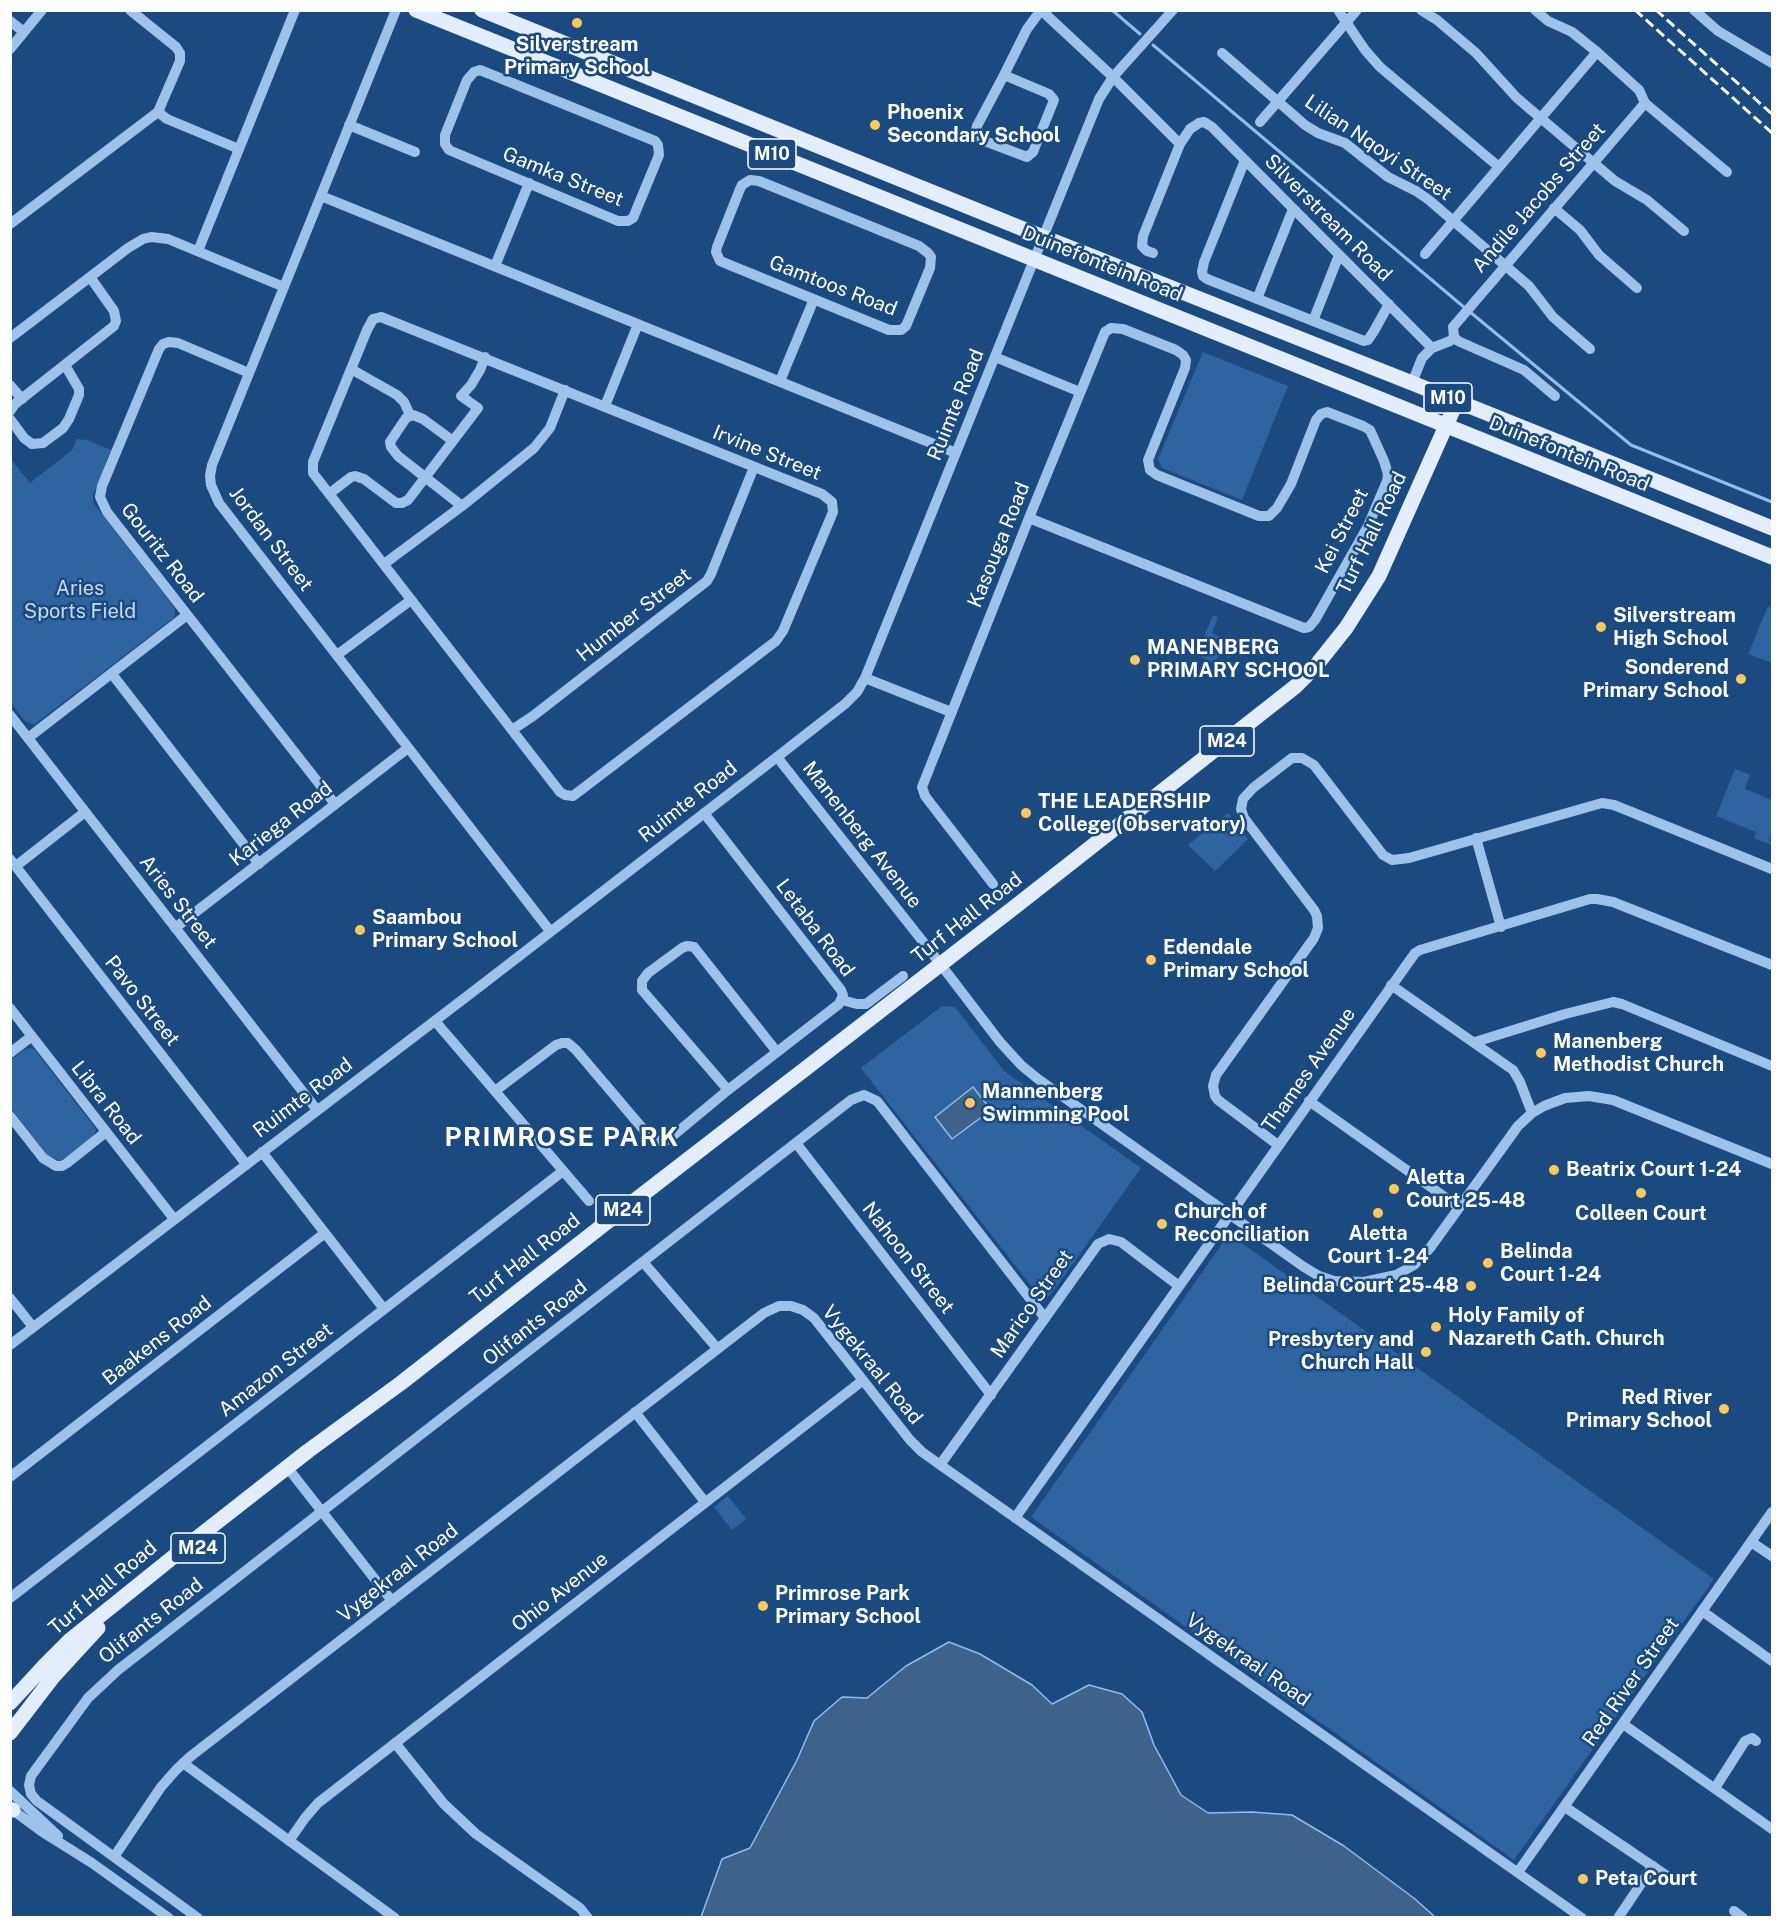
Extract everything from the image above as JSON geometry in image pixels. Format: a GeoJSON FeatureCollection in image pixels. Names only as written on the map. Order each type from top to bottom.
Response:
{"type":"FeatureCollection","features":[{"type":"Feature","properties":{"kind":"main road","name":"Duinefontein Road"},"geometry":{"type":"LineString","coordinates":[[416,10],[1773,557]]}},
{"type":"Feature","properties":{"kind":"main road","name":"Duinefontein Road"},"geometry":{"type":"LineString","coordinates":[[482,10],[1773,528]]}},
{"type":"Feature","properties":{"kind":"main road","name":"Turf Hall Road"},"geometry":{"type":"LineString","coordinates":[[10,1733],[53,1677],[98,1629],[146,1588],[401,1383],[1277,702],[1314,668],[1346,628],[1379,576],[1457,401]]}},
{"type":"Feature","properties":{"kind":"main road","name":"Turf Hall Road"},"geometry":{"type":"LineString","coordinates":[[10,1703],[45,1665],[89,1624],[290,1471]]}},
{"type":"Feature","properties":{"kind":"street"},"geometry":{"type":"LineString","coordinates":[[10,49],[42,10]]}},
{"type":"Feature","properties":{"kind":"street"},"geometry":{"type":"LineString","coordinates":[[10,224],[158,112],[180,61],[180,53],[176,47],[130,10]]}},
{"type":"Feature","properties":{"kind":"street"},"geometry":{"type":"LineString","coordinates":[[198,251],[295,10]]}},
{"type":"Feature","properties":{"kind":"street","name":"Jordan Street"},"geometry":{"type":"LineString","coordinates":[[396,10],[213,465],[210,476],[212,490],[219,503],[550,932]]}},
{"type":"Feature","properties":{"kind":"street"},"geometry":{"type":"LineString","coordinates":[[1004,75],[1049,94],[1054,100],[1034,152],[1029,156],[1025,157],[982,140],[977,134],[977,126],[1031,22],[1041,10],[1180,144]]}},
{"type":"Feature","properties":{"kind":"street","name":"Ruimte Road"},"geometry":{"type":"LineString","coordinates":[[10,1345],[435,1021],[845,704],[857,692],[865,678],[1099,99],[1113,77],[1173,10]]}},
{"type":"Feature","properties":{"kind":"street"},"geometry":{"type":"LineString","coordinates":[[1338,10],[1365,50],[1380,67],[1499,167]]}},
{"type":"Feature","properties":{"kind":"street"},"geometry":{"type":"LineString","coordinates":[[1260,122],[1358,10]]}},
{"type":"Feature","properties":{"kind":"street"},"geometry":{"type":"LineString","coordinates":[[1421,10],[1437,20],[1476,53],[1517,98],[1615,181],[1647,200],[1684,231]]}},
{"type":"Feature","properties":{"kind":"street"},"geometry":{"type":"LineString","coordinates":[[1535,10],[1548,21],[1572,32],[1598,52],[1640,90],[1645,103],[1727,172]]}},
{"type":"Feature","properties":{"kind":"street"},"geometry":{"type":"LineString","coordinates":[[1694,10],[1718,31],[1773,63]]}},
{"type":"Feature","properties":{"kind":"street"},"geometry":{"type":"LineString","coordinates":[[10,21],[24,32]]}},
{"type":"Feature","properties":{"kind":"street"},"geometry":{"type":"LineString","coordinates":[[1425,254],[1598,52]]}},
{"type":"Feature","properties":{"kind":"street","name":"Lilian Nqoyi Street"},"geometry":{"type":"LineString","coordinates":[[1222,53],[1312,129],[1345,143],[1388,177],[1422,195],[1529,286],[1553,317],[1590,349]]}},
{"type":"Feature","properties":{"kind":"street","name":"Gamka Street"},"geometry":{"type":"LineString","coordinates":[[485,71],[650,138],[660,150],[636,214],[628,221],[618,220],[529,183],[452,152],[446,147],[445,135],[467,80],[474,72],[485,71]]}},
{"type":"Feature","properties":{"kind":"street","name":"Andile Jacobs Street"},"geometry":{"type":"LineString","coordinates":[[1454,337],[1453,327],[1461,316],[1645,103]]}},
{"type":"Feature","properties":{"kind":"street"},"geometry":{"type":"LineString","coordinates":[[158,112],[167,119],[239,149]]}},
{"type":"Feature","properties":{"kind":"street","name":"Silverstream Road"},"geometry":{"type":"LineString","coordinates":[[1153,253],[1143,248],[1142,242],[1180,144],[1190,129],[1204,122],[1212,127],[1432,348]]}},
{"type":"Feature","properties":{"kind":"street"},"geometry":{"type":"LineString","coordinates":[[349,126],[415,152]]}},
{"type":"Feature","properties":{"kind":"street"},"geometry":{"type":"LineString","coordinates":[[1245,160],[1204,262],[1202,272],[1207,279],[1364,341],[1371,336],[1389,304]]}},
{"type":"Feature","properties":{"kind":"street","name":"Gamtoos Road"},"geometry":{"type":"LineString","coordinates":[[759,181],[920,246],[931,257],[930,268],[909,321],[901,330],[889,330],[814,299],[725,264],[717,256],[717,247],[740,189],[746,182],[759,181]]}},
{"type":"Feature","properties":{"kind":"street"},"geometry":{"type":"LineString","coordinates":[[495,266],[529,183]]}},
{"type":"Feature","properties":{"kind":"street"},"geometry":{"type":"LineString","coordinates":[[321,196],[956,453]]}},
{"type":"Feature","properties":{"kind":"street"},"geometry":{"type":"LineString","coordinates":[[1554,208],[1580,230],[1599,255],[1637,288]]}},
{"type":"Feature","properties":{"kind":"street"},"geometry":{"type":"LineString","coordinates":[[1257,299],[1293,209]]}},
{"type":"Feature","properties":{"kind":"street"},"geometry":{"type":"LineString","coordinates":[[10,339],[143,238],[160,237],[284,287]]}},
{"type":"Feature","properties":{"kind":"street"},"geometry":{"type":"LineString","coordinates":[[1313,321],[1340,255]]}},
{"type":"Feature","properties":{"kind":"street"},"geometry":{"type":"LineString","coordinates":[[10,411],[15,404],[110,330],[116,321],[114,311],[90,277]]}},
{"type":"Feature","properties":{"kind":"street"},"geometry":{"type":"LineString","coordinates":[[780,381],[814,299]]}},
{"type":"Feature","properties":{"kind":"street","name":"Irvine Street"},"geometry":{"type":"LineString","coordinates":[[378,317],[565,390],[822,494],[830,500],[833,508],[783,631],[776,641],[573,796],[560,792],[313,472],[312,466],[370,324],[378,317]]}},
{"type":"Feature","properties":{"kind":"street"},"geometry":{"type":"LineString","coordinates":[[605,406],[638,324]]}},
{"type":"Feature","properties":{"kind":"street","name":"Kasouga Road"},"geometry":{"type":"LineString","coordinates":[[993,884],[923,792],[924,781],[1101,339],[1111,328]]}},
{"type":"Feature","properties":{"kind":"street","name":"Kei Street"},"geometry":{"type":"LineString","coordinates":[[1029,518],[1304,628],[1309,627],[1315,620],[1368,526],[1387,482],[1387,467],[1368,429],[1330,413],[1321,414],[1316,420],[1290,484],[1278,508],[1269,516],[1262,517],[1152,472],[1148,465],[1149,457],[1185,368],[1186,360],[1176,350],[1123,329],[1111,328]]}},
{"type":"Feature","properties":{"kind":"street"},"geometry":{"type":"LineString","coordinates":[[1412,383],[1422,358],[1432,348],[1454,337],[1458,341],[1524,370],[1555,396]]}},
{"type":"Feature","properties":{"kind":"street","name":"Gouritz Road"},"geometry":{"type":"LineString","coordinates":[[249,373],[178,343],[171,341],[163,344],[102,486],[100,497],[107,512],[335,804]]}},
{"type":"Feature","properties":{"kind":"street"},"geometry":{"type":"LineString","coordinates":[[330,494],[351,477],[357,477],[396,503],[400,504],[410,497],[478,408],[461,396],[480,370],[485,357]]}},
{"type":"Feature","properties":{"kind":"street"},"geometry":{"type":"LineString","coordinates":[[995,357],[1080,392]]}},
{"type":"Feature","properties":{"kind":"street"},"geometry":{"type":"LineString","coordinates":[[10,419],[24,438],[32,444],[43,443],[63,428],[79,395],[79,389],[64,365]]}},
{"type":"Feature","properties":{"kind":"street"},"geometry":{"type":"LineString","coordinates":[[351,369],[397,395],[404,402],[410,415]]}},
{"type":"Feature","properties":{"kind":"street"},"geometry":{"type":"LineString","coordinates":[[10,385],[22,399]]}},
{"type":"Feature","properties":{"kind":"street"},"geometry":{"type":"LineString","coordinates":[[384,564],[462,506],[541,441],[555,417],[565,390]]}},
{"type":"Feature","properties":{"kind":"street"},"geometry":{"type":"LineString","coordinates":[[410,415],[423,419],[453,441]]}},
{"type":"Feature","properties":{"kind":"street"},"geometry":{"type":"LineString","coordinates":[[410,415],[392,436],[391,447],[398,456],[462,506]]}},
{"type":"Feature","properties":{"kind":"street","name":"Humber Street"},"geometry":{"type":"LineString","coordinates":[[512,729],[542,709],[707,581],[754,467]]}},
{"type":"Feature","properties":{"kind":"street"},"geometry":{"type":"LineString","coordinates":[[337,655],[411,600]]}},
{"type":"Feature","properties":{"kind":"street"},"geometry":{"type":"LineString","coordinates":[[28,738],[187,615]]}},
{"type":"Feature","properties":{"kind":"street"},"geometry":{"type":"LineString","coordinates":[[112,674],[259,864]]}},
{"type":"Feature","properties":{"kind":"street"},"geometry":{"type":"LineString","coordinates":[[865,678],[951,712]]}},
{"type":"Feature","properties":{"kind":"street","name":"Aries Street"},"geometry":{"type":"LineString","coordinates":[[10,715],[317,1110]]}},
{"type":"Feature","properties":{"kind":"street","name":"Kariega Road"},"geometry":{"type":"LineString","coordinates":[[175,928],[408,748]]}},
{"type":"Feature","properties":{"kind":"street","name":"Manenberg Avenue"},"geometry":{"type":"LineString","coordinates":[[777,757],[1000,1042],[1029,1072],[1312,1272],[1334,1281],[1364,1282],[1396,1275],[1414,1265],[1424,1255],[1511,1134],[1532,1113],[1565,1098],[1600,1097],[1625,1104],[1773,1164]]}},
{"type":"Feature","properties":{"kind":"street"},"geometry":{"type":"LineString","coordinates":[[1278,1144],[1218,1100],[1213,1086],[1216,1075],[1314,938],[1318,928],[1314,910],[1244,818],[1241,809],[1243,799],[1253,788],[1286,762],[1296,757],[1314,765],[1383,855],[1392,860],[1409,858],[1595,803],[1608,803],[1773,869]]}},
{"type":"Feature","properties":{"kind":"street"},"geometry":{"type":"LineString","coordinates":[[13,862],[85,812]]}},
{"type":"Feature","properties":{"kind":"street","name":"Letaba Road"},"geometry":{"type":"LineString","coordinates":[[495,1091],[556,1045],[568,1043],[649,1136],[663,1142],[842,1000],[842,990],[704,813]]}},
{"type":"Feature","properties":{"kind":"street"},"geometry":{"type":"LineString","coordinates":[[1476,838],[1502,927]]}},
{"type":"Feature","properties":{"kind":"street","name":"Pavo Street"},"geometry":{"type":"LineString","coordinates":[[13,862],[246,1164]]}},
{"type":"Feature","properties":{"kind":"street","name":"Thames Avenue"},"geometry":{"type":"LineString","coordinates":[[1014,1518],[1410,958],[1420,950],[1590,899],[1597,899],[1612,902],[1773,965]]}},
{"type":"Feature","properties":{"kind":"street"},"geometry":{"type":"LineString","coordinates":[[728,1090],[642,990],[642,981],[648,973],[682,948],[694,947],[777,1052]]}},
{"type":"Feature","properties":{"kind":"street"},"geometry":{"type":"LineString","coordinates":[[842,1000],[866,1004],[903,976]]}},
{"type":"Feature","properties":{"kind":"street"},"geometry":{"type":"LineString","coordinates":[[1391,985],[1513,1070],[1532,1113]]}},
{"type":"Feature","properties":{"kind":"street"},"geometry":{"type":"LineString","coordinates":[[1475,1042],[1571,1012],[1613,1002],[1773,1066]]}},
{"type":"Feature","properties":{"kind":"street","name":"Libra Road"},"geometry":{"type":"LineString","coordinates":[[10,1008],[174,1218]]}},
{"type":"Feature","properties":{"kind":"street"},"geometry":{"type":"LineString","coordinates":[[435,1021],[589,1201]]}},
{"type":"Feature","properties":{"kind":"street"},"geometry":{"type":"LineString","coordinates":[[10,1053],[32,1036]]}},
{"type":"Feature","properties":{"kind":"street","name":"Olifants Road"},"geometry":{"type":"LineString","coordinates":[[114,1857],[37,1801],[29,1785],[40,1764],[102,1682],[851,1100],[864,1095],[877,1101],[1045,1318]]}},
{"type":"Feature","properties":{"kind":"street"},"geometry":{"type":"LineString","coordinates":[[1309,1101],[1459,1207]]}},
{"type":"Feature","properties":{"kind":"street"},"geometry":{"type":"LineString","coordinates":[[10,1116],[43,1158],[56,1166],[62,1166],[68,1162],[106,1132]]}},
{"type":"Feature","properties":{"kind":"street","name":"Nahoon Street"},"geometry":{"type":"LineString","coordinates":[[796,1143],[991,1395]]}},
{"type":"Feature","properties":{"kind":"street"},"geometry":{"type":"LineString","coordinates":[[262,1152],[384,1309]]}},
{"type":"Feature","properties":{"kind":"street","name":"Amazon Street"},"geometry":{"type":"LineString","coordinates":[[10,1598],[563,1171]]}},
{"type":"Feature","properties":{"kind":"street","name":"Baakens Road"},"geometry":{"type":"LineString","coordinates":[[10,1477],[326,1233]]}},
{"type":"Feature","properties":{"kind":"street","name":"Marico Street"},"geometry":{"type":"LineString","coordinates":[[940,1466],[1098,1244],[1113,1239],[1121,1242],[1179,1286]]}},
{"type":"Feature","properties":{"kind":"street"},"geometry":{"type":"LineString","coordinates":[[643,1262],[717,1348]]}},
{"type":"Feature","properties":{"kind":"street"},"geometry":{"type":"LineString","coordinates":[[10,1298],[33,1328]]}},
{"type":"Feature","properties":{"kind":"street","name":"Vygekraal Road"},"geometry":{"type":"LineString","coordinates":[[114,1857],[161,1787],[183,1763],[764,1312],[779,1306],[791,1306],[803,1310],[814,1318],[915,1446],[940,1466],[1581,1917]]}},
{"type":"Feature","properties":{"kind":"street","name":"Ohio Avenue"},"geometry":{"type":"LineString","coordinates":[[289,1841],[304,1818],[318,1803],[862,1381]]}},
{"type":"Feature","properties":{"kind":"street"},"geometry":{"type":"LineString","coordinates":[[635,1412],[705,1502]]}},
{"type":"Feature","properties":{"kind":"street"},"geometry":{"type":"LineString","coordinates":[[290,1471],[392,1601]]}},
{"type":"Feature","properties":{"kind":"street","name":"Red River Street"},"geometry":{"type":"LineString","coordinates":[[1518,1872],[1773,1512]]}},
{"type":"Feature","properties":{"kind":"street"},"geometry":{"type":"LineString","coordinates":[[1751,1542],[1773,1556]]}},
{"type":"Feature","properties":{"kind":"street"},"geometry":{"type":"LineString","coordinates":[[1702,1611],[1773,1661]]}},
{"type":"Feature","properties":{"kind":"street"},"geometry":{"type":"LineString","coordinates":[[1623,1724],[1772,1826]]}},
{"type":"Feature","properties":{"kind":"street"},"geometry":{"type":"LineString","coordinates":[[1715,1788],[1745,1741],[1752,1738],[1756,1741]]}},
{"type":"Feature","properties":{"kind":"street"},"geometry":{"type":"LineString","coordinates":[[395,1743],[450,1810],[476,1834],[580,1908],[588,1917]]}},
{"type":"Feature","properties":{"kind":"street"},"geometry":{"type":"LineString","coordinates":[[183,1763],[394,1917]]}},
{"type":"Feature","properties":{"kind":"street"},"geometry":{"type":"LineString","coordinates":[[10,1791],[47,1824],[67,1846]]}},
{"type":"Feature","properties":{"kind":"street"},"geometry":{"type":"LineString","coordinates":[[1565,1807],[1667,1876]]}},
{"type":"Feature","properties":{"kind":"street"},"geometry":{"type":"LineString","coordinates":[[11,1809],[169,1917]]}},
{"type":"Feature","properties":{"kind":"street"},"geometry":{"type":"LineString","coordinates":[[114,1857],[198,1917]]}},
{"type":"Feature","properties":{"kind":"street"},"geometry":{"type":"LineString","coordinates":[[1618,1917],[1653,1866]]}},
{"type":"Feature","properties":{"kind":"green space"},"geometry":{"type":"Polygon","coordinates":[[[1203,352],[1288,386],[1242,500],[1162,468],[1158,459],[1203,352]]]}},
{"type":"Feature","properties":{"kind":"green space","name":"Aries Sports Field"},"geometry":{"type":"Polygon","coordinates":[[[77,439],[87,440],[111,450],[93,496],[94,504],[175,608],[175,614],[173,618],[35,724],[31,724],[24,720],[11,703],[10,458],[30,483],[72,450],[77,439]]]}},
{"type":"Feature","properties":{"kind":"green space"},"geometry":{"type":"Polygon","coordinates":[[[1768,606],[1772,608],[1772,663],[1748,654],[1768,606]]]}},
{"type":"Feature","properties":{"kind":"green space"},"geometry":{"type":"Polygon","coordinates":[[[1213,615],[1218,617],[1212,633],[1236,644],[1230,658],[1219,654],[1215,663],[1196,655],[1213,615]]]}},
{"type":"Feature","properties":{"kind":"green space"},"geometry":{"type":"Polygon","coordinates":[[[1735,769],[1750,775],[1745,789],[1772,800],[1772,831],[1769,841],[1772,845],[1754,838],[1756,832],[1716,816],[1735,769]]]}},
{"type":"Feature","properties":{"kind":"green space"},"geometry":{"type":"Polygon","coordinates":[[[1228,813],[1248,839],[1215,871],[1188,845],[1228,813]]]}},
{"type":"Feature","properties":{"kind":"green space"},"geometry":{"type":"Polygon","coordinates":[[[942,1006],[955,1007],[1004,1071],[1141,1168],[1050,1296],[1039,1296],[861,1068],[942,1006]]]}},
{"type":"Feature","properties":{"kind":"green space"},"geometry":{"type":"Polygon","coordinates":[[[29,1048],[34,1049],[96,1129],[93,1138],[60,1161],[47,1155],[11,1108],[11,1060],[29,1048]]]}},
{"type":"Feature","properties":{"kind":"green space"},"geometry":{"type":"Polygon","coordinates":[[[1229,1234],[1714,1579],[1514,1860],[1031,1517],[1229,1234]]]}},
{"type":"Feature","properties":{"kind":"green space"},"geometry":{"type":"Polygon","coordinates":[[[728,1496],[746,1519],[732,1530],[714,1507],[728,1496]]]}},
{"type":"Feature","properties":{"kind":"shaded area"},"geometry":{"type":"Polygon","coordinates":[[[973,1087],[991,1110],[952,1139],[935,1117],[973,1087]]]}},
{"type":"Feature","properties":{"kind":"shaded area"},"geometry":{"type":"Polygon","coordinates":[[[949,1642],[980,1654],[1032,1685],[1052,1704],[1089,1685],[1122,1694],[1142,1712],[1154,1745],[1181,1795],[1208,1813],[1252,1812],[1292,1815],[1344,1846],[1415,1899],[1435,1917],[701,1917],[722,1859],[750,1848],[797,1760],[814,1721],[842,1697],[867,1698],[906,1666],[949,1642]]]}},
{"type":"Feature","properties":{"kind":"waterway"},"geometry":{"type":"LineString","coordinates":[[1112,10],[1140,34]]}},
{"type":"Feature","properties":{"kind":"waterway"},"geometry":{"type":"LineString","coordinates":[[1153,45],[1465,308]]}},
{"type":"Feature","properties":{"kind":"waterway"},"geometry":{"type":"LineString","coordinates":[[1470,312],[1631,445],[1772,502]]}},
{"type":"Feature","properties":{"kind":"railway"},"geometry":{"type":"LineString","coordinates":[[1635,10],[1772,133]]}},
{"type":"Feature","properties":{"kind":"railway"},"geometry":{"type":"LineString","coordinates":[[1656,10],[1772,114]]}},
{"type":"Feature","properties":{"kind":"place","name":"Silverstream Primary School"},"geometry":{"type":"Point","coordinates":[577,23]}},
{"type":"Feature","properties":{"kind":"place","name":"Phoenix Secondary School"},"geometry":{"type":"Point","coordinates":[875,125]}},
{"type":"Feature","properties":{"kind":"place","name":"Silverstream High School"},"geometry":{"type":"Point","coordinates":[1601,627]}},
{"type":"Feature","properties":{"kind":"place","name":"MANENBERG PRIMARY SCHOOL"},"geometry":{"type":"Point","coordinates":[1135,660]}},
{"type":"Feature","properties":{"kind":"place","name":"Sonderend Primary School"},"geometry":{"type":"Point","coordinates":[1741,679]}},
{"type":"Feature","properties":{"kind":"place","name":"THE LEADERSHIP College (Observatory)"},"geometry":{"type":"Point","coordinates":[1026,813]}},
{"type":"Feature","properties":{"kind":"place","name":"Saambou Primary School"},"geometry":{"type":"Point","coordinates":[360,930]}},
{"type":"Feature","properties":{"kind":"place","name":"Edendale Primary School"},"geometry":{"type":"Point","coordinates":[1151,960]}},
{"type":"Feature","properties":{"kind":"place","name":"Manenberg Methodist Church"},"geometry":{"type":"Point","coordinates":[1541,1053]}},
{"type":"Feature","properties":{"kind":"place","name":"Mannenberg Swimming Pool"},"geometry":{"type":"Point","coordinates":[970,1103]}},
{"type":"Feature","properties":{"kind":"place","name":"Beatrix Court 1-24"},"geometry":{"type":"Point","coordinates":[1554,1170]}},
{"type":"Feature","properties":{"kind":"place","name":"Aletta Court 25-48"},"geometry":{"type":"Point","coordinates":[1394,1189]}},
{"type":"Feature","properties":{"kind":"place","name":"Colleen Court"},"geometry":{"type":"Point","coordinates":[1641,1193]}},
{"type":"Feature","properties":{"kind":"place","name":"Aletta Court 1-24"},"geometry":{"type":"Point","coordinates":[1378,1213]}},
{"type":"Feature","properties":{"kind":"place","name":"Church of Reconciliation"},"geometry":{"type":"Point","coordinates":[1162,1224]}},
{"type":"Feature","properties":{"kind":"place","name":"Belinda Court 1-24"},"geometry":{"type":"Point","coordinates":[1488,1263]}},
{"type":"Feature","properties":{"kind":"place","name":"Belinda Court 25-48"},"geometry":{"type":"Point","coordinates":[1471,1286]}},
{"type":"Feature","properties":{"kind":"place","name":"Holy Family of Nazareth Cath. Church"},"geometry":{"type":"Point","coordinates":[1436,1327]}},
{"type":"Feature","properties":{"kind":"place","name":"Presbytery and Church Hall"},"geometry":{"type":"Point","coordinates":[1426,1352]}},
{"type":"Feature","properties":{"kind":"place","name":"Red River Primary School"},"geometry":{"type":"Point","coordinates":[1724,1409]}},
{"type":"Feature","properties":{"kind":"place","name":"Primrose Park Primary School"},"geometry":{"type":"Point","coordinates":[763,1606]}},
{"type":"Feature","properties":{"kind":"place","name":"Peta Court"},"geometry":{"type":"Point","coordinates":[1583,1879]}},
{"type":"Feature","properties":{"kind":"district","name":"PRIMROSE PARK"},"geometry":{"type":"Point","coordinates":[562,1138]}}]}
